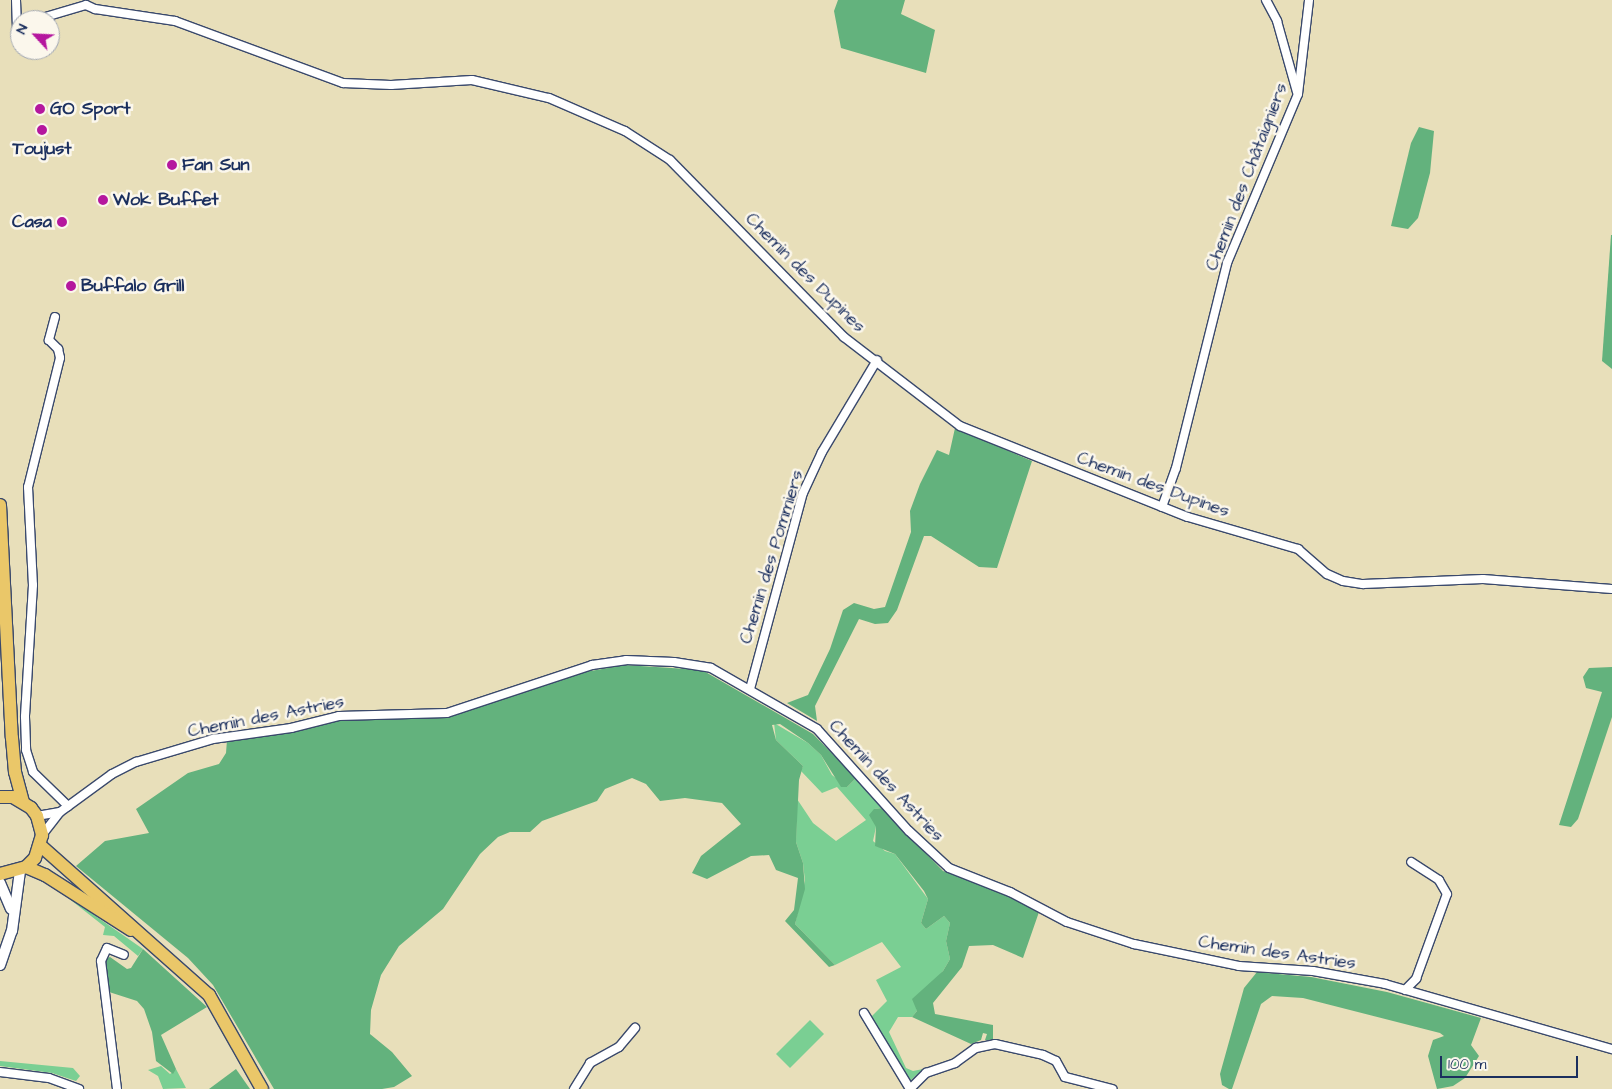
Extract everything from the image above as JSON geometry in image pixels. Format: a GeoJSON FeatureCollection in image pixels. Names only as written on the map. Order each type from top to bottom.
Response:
{"type":"FeatureCollection","features":[{"type":"Feature","properties":{"kind":"main road"},"geometry":{"type":"LineString","coordinates":[[0,505],[12,738],[15,772],[23,801],[37,816],[42,841],[209,996],[262,1089]]}},
{"type":"Feature","properties":{"kind":"main road"},"geometry":{"type":"LineString","coordinates":[[0,796],[23,801]]}},
{"type":"Feature","properties":{"kind":"main road"},"geometry":{"type":"LineString","coordinates":[[23,869],[42,841]]}},
{"type":"Feature","properties":{"kind":"main road"},"geometry":{"type":"LineString","coordinates":[[0,874],[23,869],[45,875],[146,939]]}},
{"type":"Feature","properties":{"kind":"street"},"geometry":{"type":"LineString","coordinates":[[63,10],[70,0]]}},
{"type":"Feature","properties":{"kind":"street"},"geometry":{"type":"LineString","coordinates":[[1266,0],[1277,21],[1298,94]]}},
{"type":"Feature","properties":{"kind":"street","name":"Chemin des Châtaigniers"},"geometry":{"type":"LineString","coordinates":[[1162,507],[1176,468],[1227,263],[1298,94],[1308,0]]}},
{"type":"Feature","properties":{"kind":"street","name":"Chemin des Dupines"},"geometry":{"type":"LineString","coordinates":[[60,11],[86,5],[95,9],[174,21],[343,84],[391,85],[472,80],[549,98],[625,131],[670,160],[844,337],[877,360],[960,426],[1162,507],[1298,549],[1327,574],[1351,584],[1483,579],[1612,589]]}},
{"type":"Feature","properties":{"kind":"street"},"geometry":{"type":"LineString","coordinates":[[55,317],[49,340],[58,349],[60,358],[28,487],[33,585],[25,717],[26,750],[33,772],[68,806]]}},
{"type":"Feature","properties":{"kind":"street","name":"Chemin des Pommiers"},"geometry":{"type":"LineString","coordinates":[[750,689],[804,493],[822,452],[877,360]]}},
{"type":"Feature","properties":{"kind":"street","name":"Chemin des Astries"},"geometry":{"type":"LineString","coordinates":[[42,841],[60,812],[112,774],[136,762],[213,739],[291,728],[340,716],[447,712],[592,665],[626,660],[674,662],[711,668],[817,729],[909,831],[949,868],[1010,892],[1067,922],[1134,944],[1239,966],[1313,971],[1405,990],[1612,1049]]}},
{"type":"Feature","properties":{"kind":"street","name":"Chemin des Astries"},"geometry":{"type":"LineString","coordinates":[[37,816],[60,812]]}},
{"type":"Feature","properties":{"kind":"street"},"geometry":{"type":"LineString","coordinates":[[1405,990],[1416,979],[1447,894],[1439,880],[1412,862]]}},
{"type":"Feature","properties":{"kind":"street"},"geometry":{"type":"LineString","coordinates":[[0,965],[12,931],[13,914],[23,869]]}},
{"type":"Feature","properties":{"kind":"street"},"geometry":{"type":"LineString","coordinates":[[0,884],[13,914]]}},
{"type":"Feature","properties":{"kind":"street"},"geometry":{"type":"LineString","coordinates":[[117,1089],[101,961],[107,948],[124,955]]}},
{"type":"Feature","properties":{"kind":"street"},"geometry":{"type":"LineString","coordinates":[[864,1013],[910,1089],[926,1073],[955,1063],[976,1048],[995,1044],[1043,1055],[1056,1061],[1065,1077],[1112,1089]]}},
{"type":"Feature","properties":{"kind":"street"},"geometry":{"type":"LineString","coordinates":[[574,1089],[590,1063],[619,1046],[635,1028]]}},
{"type":"Feature","properties":{"kind":"street"},"geometry":{"type":"LineString","coordinates":[[0,1072],[54,1079],[79,1089]]}},
{"type":"Feature","properties":{"kind":"green space"},"geometry":{"type":"Polygon","coordinates":[[[838,0],[905,0],[901,14],[935,30],[926,73],[841,48],[834,11],[838,0]]]}},
{"type":"Feature","properties":{"kind":"green space"},"geometry":{"type":"Polygon","coordinates":[[[1419,127],[1434,131],[1430,173],[1418,218],[1408,229],[1391,226],[1411,143],[1419,127]]]}},
{"type":"Feature","properties":{"kind":"green space"},"geometry":{"type":"Polygon","coordinates":[[[1612,235],[1612,369],[1602,361],[1612,235]]]}},
{"type":"Feature","properties":{"kind":"green space"},"geometry":{"type":"Polygon","coordinates":[[[955,428],[1032,461],[997,568],[979,567],[931,536],[924,536],[897,610],[888,623],[875,624],[859,619],[815,706],[817,721],[787,703],[808,695],[830,649],[843,610],[854,603],[874,609],[885,607],[911,532],[910,511],[920,484],[937,450],[949,455],[955,428]]]}},
{"type":"Feature","properties":{"kind":"green space"},"geometry":{"type":"Polygon","coordinates":[[[625,665],[702,670],[813,734],[856,778],[847,787],[841,787],[821,755],[808,743],[780,724],[772,725],[776,740],[803,766],[799,780],[796,842],[803,863],[805,889],[795,924],[835,965],[829,967],[785,921],[794,910],[798,878],[776,870],[769,855],[751,856],[707,879],[692,873],[701,856],[741,824],[722,803],[685,798],[660,801],[646,784],[632,778],[605,789],[597,801],[542,821],[530,832],[510,832],[498,837],[480,854],[443,909],[399,946],[381,975],[371,1010],[370,1034],[392,1052],[412,1076],[394,1087],[382,1089],[274,1089],[213,985],[188,958],[76,866],[105,841],[149,833],[136,809],[188,773],[219,764],[226,753],[227,740],[335,720],[453,715],[579,673],[625,665]]]}},
{"type":"Feature","properties":{"kind":"green space"},"geometry":{"type":"Polygon","coordinates":[[[1612,667],[1612,717],[1578,819],[1571,827],[1559,825],[1602,692],[1586,688],[1583,677],[1589,668],[1612,667]]]}},
{"type":"Feature","properties":{"kind":"green space"},"geometry":{"type":"Polygon","coordinates":[[[774,723],[808,743],[821,755],[832,775],[847,787],[856,778],[882,808],[874,809],[876,827],[873,841],[885,851],[895,854],[928,899],[921,923],[926,929],[944,916],[950,923],[946,941],[950,959],[943,971],[916,1004],[917,1011],[912,1017],[898,1017],[889,1032],[906,1068],[913,1071],[923,1069],[910,1081],[904,1077],[868,1020],[887,1001],[876,980],[901,967],[882,942],[835,965],[795,924],[805,881],[803,863],[796,842],[797,799],[813,823],[836,841],[866,820],[837,787],[822,793],[801,771],[803,766],[776,740],[774,723]]]}},
{"type":"Feature","properties":{"kind":"green space"},"geometry":{"type":"Polygon","coordinates":[[[882,808],[943,871],[1006,894],[1039,912],[1023,958],[993,945],[969,946],[962,967],[933,1003],[935,1014],[993,1025],[993,1041],[985,1040],[987,1034],[983,1033],[981,1040],[971,1044],[912,1017],[917,1011],[912,999],[943,971],[950,959],[946,941],[950,923],[944,916],[926,929],[921,923],[928,899],[924,891],[895,854],[875,846],[876,827],[869,815],[874,809],[882,808]]]}},
{"type":"Feature","properties":{"kind":"green space"},"geometry":{"type":"Polygon","coordinates":[[[58,890],[143,949],[138,956],[114,936],[103,935],[105,927],[58,890]]]}},
{"type":"Feature","properties":{"kind":"green space"},"geometry":{"type":"Polygon","coordinates":[[[143,949],[207,1007],[161,1035],[176,1069],[173,1074],[156,1061],[152,1032],[144,1009],[137,1001],[106,991],[105,959],[110,957],[127,969],[131,968],[143,949]]]}},
{"type":"Feature","properties":{"kind":"green space"},"geometry":{"type":"Polygon","coordinates":[[[1257,972],[1311,977],[1387,992],[1481,1018],[1471,1045],[1479,1056],[1465,1078],[1453,1086],[1437,1089],[1428,1056],[1433,1040],[1444,1036],[1440,1033],[1303,998],[1272,996],[1261,1004],[1232,1089],[1229,1089],[1222,1085],[1220,1074],[1244,988],[1257,972]]]}},
{"type":"Feature","properties":{"kind":"green space"},"geometry":{"type":"Polygon","coordinates":[[[810,1020],[824,1034],[790,1068],[776,1054],[810,1020]]]}},
{"type":"Feature","properties":{"kind":"green space"},"geometry":{"type":"Polygon","coordinates":[[[0,1061],[73,1068],[80,1076],[76,1081],[52,1073],[0,1066],[0,1061]]]}},
{"type":"Feature","properties":{"kind":"green space"},"geometry":{"type":"Polygon","coordinates":[[[161,1066],[170,1074],[176,1069],[186,1088],[163,1089],[158,1076],[148,1070],[161,1066]]]}},
{"type":"Feature","properties":{"kind":"green space"},"geometry":{"type":"Polygon","coordinates":[[[236,1069],[250,1089],[209,1089],[236,1069]]]}},
{"type":"Feature","properties":{"kind":"place","name":"GO Sport"},"geometry":{"type":"Point","coordinates":[40,109]}},
{"type":"Feature","properties":{"kind":"place","name":"Toujust"},"geometry":{"type":"Point","coordinates":[42,130]}},
{"type":"Feature","properties":{"kind":"place","name":"Fan Sun"},"geometry":{"type":"Point","coordinates":[172,165]}},
{"type":"Feature","properties":{"kind":"place","name":"Wok Buffet"},"geometry":{"type":"Point","coordinates":[103,200]}},
{"type":"Feature","properties":{"kind":"place","name":"Casa"},"geometry":{"type":"Point","coordinates":[62,222]}},
{"type":"Feature","properties":{"kind":"place","name":"Buffalo Grill"},"geometry":{"type":"Point","coordinates":[71,286]}}]}
